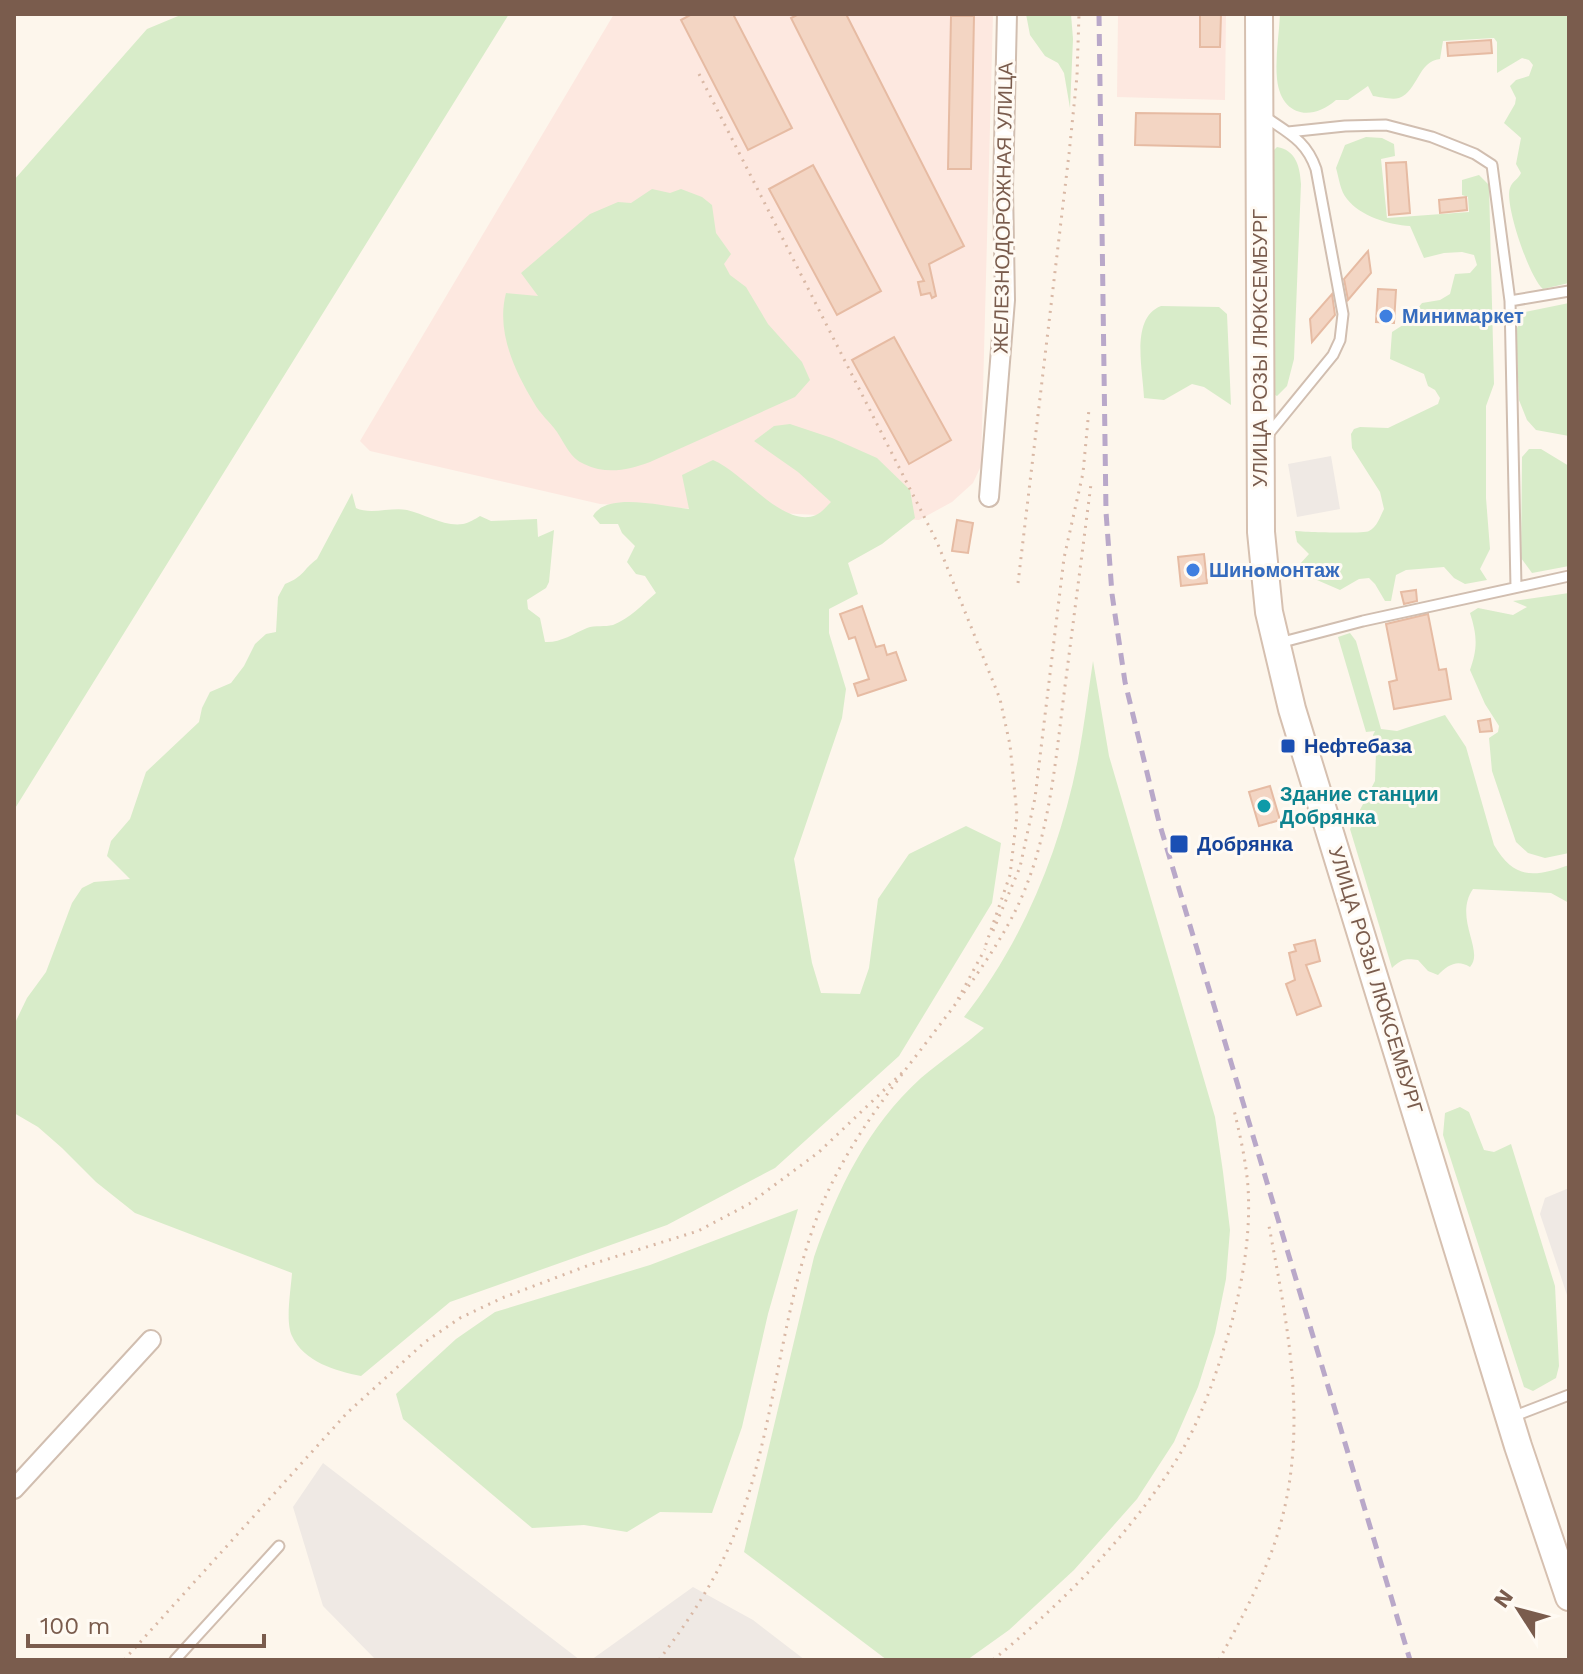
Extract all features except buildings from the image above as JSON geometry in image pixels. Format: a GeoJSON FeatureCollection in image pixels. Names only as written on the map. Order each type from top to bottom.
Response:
{"type":"FeatureCollection","features":[{"type":"Feature","properties":{"kind":"street","name":"ЖЕЛЕЗНОДОРОЖНАЯ УЛИЦА"},"geometry":{"type":"LineString","coordinates":[[989,497],[1005,300],[1003,188],[1007,14]]}},
{"type":"Feature","properties":{"kind":"street","name":"УЛИЦА РОЗЫ ЛЮКСЕМБУРГ"},"geometry":{"type":"LineString","coordinates":[[1259,14],[1261,442],[1263,560],[1269,612],[1297,723],[1509,1418],[1569,1597]]}},
{"type":"Feature","properties":{"kind":"street"},"geometry":{"type":"LineString","coordinates":[[14,1489],[151,1340]]}},
{"type":"Feature","properties":{"kind":"lane"},"geometry":{"type":"LineString","coordinates":[[1259,113],[1288,132],[1310,152],[1316,169],[1343,314],[1333,355],[1261,442]]}},
{"type":"Feature","properties":{"kind":"lane"},"geometry":{"type":"LineString","coordinates":[[1288,132],[1386,125],[1432,137],[1484,158],[1492,165],[1510,301],[1516,587]]}},
{"type":"Feature","properties":{"kind":"lane"},"geometry":{"type":"LineString","coordinates":[[1510,301],[1569,291]]}},
{"type":"Feature","properties":{"kind":"lane"},"geometry":{"type":"LineString","coordinates":[[1276,644],[1363,621],[1569,576]]}},
{"type":"Feature","properties":{"kind":"lane"},"geometry":{"type":"LineString","coordinates":[[1509,1418],[1569,1395]]}},
{"type":"Feature","properties":{"kind":"lane"},"geometry":{"type":"LineString","coordinates":[[175,1660],[279,1546]]}},
{"type":"Feature","properties":{"kind":"path"},"geometry":{"type":"LineString","coordinates":[[1018,583],[1071,140],[1079,14]]}},
{"type":"Feature","properties":{"kind":"path"},"geometry":{"type":"LineString","coordinates":[[699,74],[937,542],[1000,699],[1010,745],[1016,824],[1010,875],[984,950]]}},
{"type":"Feature","properties":{"kind":"path"},"geometry":{"type":"LineString","coordinates":[[941,1026],[984,950],[1020,867],[1030,823],[1064,558],[1083,473],[1089,409]]}},
{"type":"Feature","properties":{"kind":"path"},"geometry":{"type":"LineString","coordinates":[[659,1660],[708,1588],[732,1540],[761,1445],[804,1258],[834,1177],[860,1131],[980,970],[1010,921],[1040,847],[1051,799],[1091,484]]}},
{"type":"Feature","properties":{"kind":"path"},"geometry":{"type":"LineString","coordinates":[[124,1660],[347,1413],[425,1342],[460,1318],[502,1298],[592,1264],[698,1231],[749,1204],[819,1152],[880,1096],[927,1044]]}},
{"type":"Feature","properties":{"kind":"path"},"geometry":{"type":"LineString","coordinates":[[993,1660],[1037,1622],[1115,1544],[1151,1498],[1181,1452],[1204,1404],[1228,1335],[1245,1257],[1248,1188],[1234,1110]]}},
{"type":"Feature","properties":{"kind":"path"},"geometry":{"type":"LineString","coordinates":[[1219,1660],[1242,1618],[1274,1545],[1293,1465],[1295,1419],[1289,1328],[1269,1226]]}},
{"type":"Feature","properties":{"kind":"shaded area"},"geometry":{"type":"Polygon","coordinates":[[[614,14],[993,14],[981,466],[973,483],[952,502],[919,520],[600,504],[370,451],[360,441],[614,14]]]}},
{"type":"Feature","properties":{"kind":"shaded area"},"geometry":{"type":"Polygon","coordinates":[[[1118,14],[1226,14],[1225,100],[1117,97],[1118,14]]]}},
{"type":"Feature","properties":{"kind":"shaded area"},"geometry":{"type":"Polygon","coordinates":[[[1331,456],[1340,509],[1297,517],[1288,464],[1331,456]]]}},
{"type":"Feature","properties":{"kind":"shaded area"},"geometry":{"type":"Polygon","coordinates":[[[1569,1188],[1569,1301],[1540,1214],[1545,1198],[1569,1188]]]}},
{"type":"Feature","properties":{"kind":"shaded area"},"geometry":{"type":"Polygon","coordinates":[[[323,1463],[580,1660],[376,1660],[323,1606],[293,1507],[323,1463]]]}},
{"type":"Feature","properties":{"kind":"shaded area"},"geometry":{"type":"Polygon","coordinates":[[[693,1587],[753,1620],[805,1660],[591,1660],[693,1587]]]}},
{"type":"Feature","properties":{"kind":"green space"},"geometry":{"type":"Polygon","coordinates":[[[183,14],[509,14],[14,810],[14,180],[147,29],[183,14]]]}},
{"type":"Feature","properties":{"kind":"green space"},"geometry":{"type":"Polygon","coordinates":[[[1026,14],[1071,14],[1070,108],[1064,73],[1058,63],[1045,56],[1030,35],[1026,14]]]}},
{"type":"Feature","properties":{"kind":"green space"},"geometry":{"type":"Polygon","coordinates":[[[1280,14],[1569,14],[1569,283],[1543,289],[1525,257],[1511,209],[1510,188],[1521,173],[1516,164],[1521,138],[1504,123],[1516,98],[1510,86],[1516,80],[1529,76],[1533,65],[1529,60],[1522,58],[1497,73],[1497,42],[1494,38],[1443,41],[1440,59],[1427,65],[1410,89],[1399,98],[1373,96],[1368,86],[1348,100],[1336,100],[1317,111],[1299,112],[1284,101],[1277,79],[1280,14]]]}},
{"type":"Feature","properties":{"kind":"green space"},"geometry":{"type":"Polygon","coordinates":[[[1366,137],[1382,138],[1394,144],[1395,156],[1381,159],[1387,218],[1469,212],[1468,197],[1462,195],[1462,180],[1479,175],[1489,185],[1494,384],[1486,406],[1486,498],[1490,549],[1480,569],[1487,580],[1465,584],[1444,567],[1406,570],[1396,575],[1391,601],[1385,601],[1369,578],[1359,579],[1340,590],[1310,577],[1290,575],[1309,554],[1297,542],[1295,531],[1365,532],[1376,524],[1384,509],[1380,492],[1352,448],[1351,434],[1360,427],[1388,428],[1438,404],[1440,398],[1428,386],[1424,374],[1390,359],[1392,332],[1406,323],[1422,303],[1440,300],[1450,294],[1455,274],[1470,273],[1477,265],[1474,255],[1462,252],[1424,258],[1410,226],[1376,218],[1359,210],[1347,199],[1336,168],[1345,145],[1366,137]]]}},
{"type":"Feature","properties":{"kind":"green space"},"geometry":{"type":"Polygon","coordinates":[[[1277,147],[1289,152],[1296,160],[1301,184],[1294,359],[1287,386],[1277,396],[1273,394],[1271,153],[1277,147]]]}},
{"type":"Feature","properties":{"kind":"green space"},"geometry":{"type":"Polygon","coordinates":[[[652,189],[670,193],[681,189],[702,197],[712,205],[716,233],[731,254],[724,264],[730,275],[746,287],[768,324],[802,362],[810,380],[795,397],[650,462],[626,469],[601,469],[584,464],[571,454],[536,407],[514,364],[505,336],[506,293],[538,296],[521,273],[590,214],[618,202],[631,203],[652,189]]]}},
{"type":"Feature","properties":{"kind":"green space"},"geometry":{"type":"Polygon","coordinates":[[[1569,303],[1569,436],[1536,430],[1527,420],[1519,400],[1516,330],[1525,312],[1569,303]]]}},
{"type":"Feature","properties":{"kind":"green space"},"geometry":{"type":"Polygon","coordinates":[[[1161,306],[1219,307],[1227,314],[1231,405],[1204,387],[1192,384],[1164,400],[1144,398],[1142,333],[1151,312],[1161,306]]]}},
{"type":"Feature","properties":{"kind":"green space"},"geometry":{"type":"Polygon","coordinates":[[[790,424],[877,458],[910,490],[915,518],[882,544],[848,563],[858,594],[829,609],[829,633],[846,689],[842,718],[794,859],[812,963],[821,993],[860,994],[869,968],[878,899],[909,854],[966,826],[1001,843],[992,903],[899,1056],[775,1168],[667,1225],[450,1302],[361,1376],[322,1364],[304,1353],[290,1330],[292,1273],[135,1213],[96,1182],[38,1127],[14,1113],[14,1025],[27,998],[46,972],[72,903],[82,888],[94,882],[130,879],[107,856],[111,841],[130,819],[146,772],[199,722],[210,692],[231,683],[255,644],[266,634],[276,632],[278,597],[285,584],[317,559],[352,493],[356,508],[362,510],[407,510],[456,524],[467,523],[480,516],[491,521],[537,519],[538,537],[554,530],[549,582],[546,588],[527,600],[528,609],[540,618],[545,642],[551,642],[590,627],[610,626],[619,622],[656,593],[645,576],[636,574],[627,562],[635,546],[618,524],[600,524],[593,516],[600,508],[637,502],[689,509],[682,475],[713,460],[791,514],[804,517],[822,511],[831,502],[798,472],[754,441],[774,426],[790,424]]]}},
{"type":"Feature","properties":{"kind":"green space"},"geometry":{"type":"Polygon","coordinates":[[[1529,449],[1541,449],[1569,466],[1569,566],[1532,573],[1521,558],[1522,457],[1529,449]]]}},
{"type":"Feature","properties":{"kind":"green space"},"geometry":{"type":"Polygon","coordinates":[[[1569,593],[1569,853],[1545,858],[1528,853],[1516,842],[1492,771],[1489,738],[1498,732],[1499,726],[1470,670],[1476,642],[1470,613],[1478,608],[1513,615],[1527,607],[1513,601],[1569,593]]]}},
{"type":"Feature","properties":{"kind":"green space"},"geometry":{"type":"Polygon","coordinates":[[[1350,633],[1356,641],[1381,729],[1397,731],[1445,715],[1466,747],[1494,845],[1501,856],[1517,870],[1526,873],[1545,872],[1569,865],[1569,903],[1551,893],[1473,889],[1466,911],[1474,952],[1470,967],[1453,964],[1438,975],[1428,971],[1418,960],[1410,959],[1392,968],[1350,829],[1375,781],[1376,752],[1375,731],[1366,732],[1338,637],[1350,633]]]}},
{"type":"Feature","properties":{"kind":"green space"},"geometry":{"type":"Polygon","coordinates":[[[1093,661],[1109,756],[1215,1117],[1230,1230],[1226,1279],[1215,1333],[1198,1387],[1174,1442],[1137,1499],[1074,1570],[1009,1630],[967,1660],[887,1660],[744,1552],[814,1257],[823,1232],[856,1160],[885,1117],[921,1078],[984,1028],[964,1017],[1021,927],[1049,862],[1078,759],[1093,661]]]}},
{"type":"Feature","properties":{"kind":"green space"},"geometry":{"type":"Polygon","coordinates":[[[1460,1107],[1469,1112],[1484,1150],[1494,1152],[1511,1144],[1555,1286],[1559,1366],[1556,1378],[1533,1391],[1524,1387],[1443,1135],[1445,1113],[1460,1107]]]}},
{"type":"Feature","properties":{"kind":"green space"},"geometry":{"type":"Polygon","coordinates":[[[798,1209],[768,1314],[742,1427],[712,1513],[660,1512],[627,1532],[584,1525],[532,1528],[403,1419],[396,1394],[456,1339],[495,1312],[650,1265],[798,1209]]]}},
{"type":"Feature","properties":{"kind":"railway"},"geometry":{"type":"LineString","coordinates":[[1099,14],[1106,512],[1112,594],[1125,682],[1159,822],[1410,1660]]}},
{"type":"Feature","properties":{"kind":"place","name":"Минимаркет"},"geometry":{"type":"Point","coordinates":[1386,316]}},
{"type":"Feature","properties":{"kind":"place","name":"Шинoмонтаж"},"geometry":{"type":"Point","coordinates":[1193,570]}},
{"type":"Feature","properties":{"kind":"place","name":"Нефтебаза"},"geometry":{"type":"Point","coordinates":[1288,746]}},
{"type":"Feature","properties":{"kind":"place","name":"Здание станции Добрянка"},"geometry":{"type":"Point","coordinates":[1264,806]}},
{"type":"Feature","properties":{"kind":"place","name":"Добрянка"},"geometry":{"type":"Point","coordinates":[1179,844]}}]}
